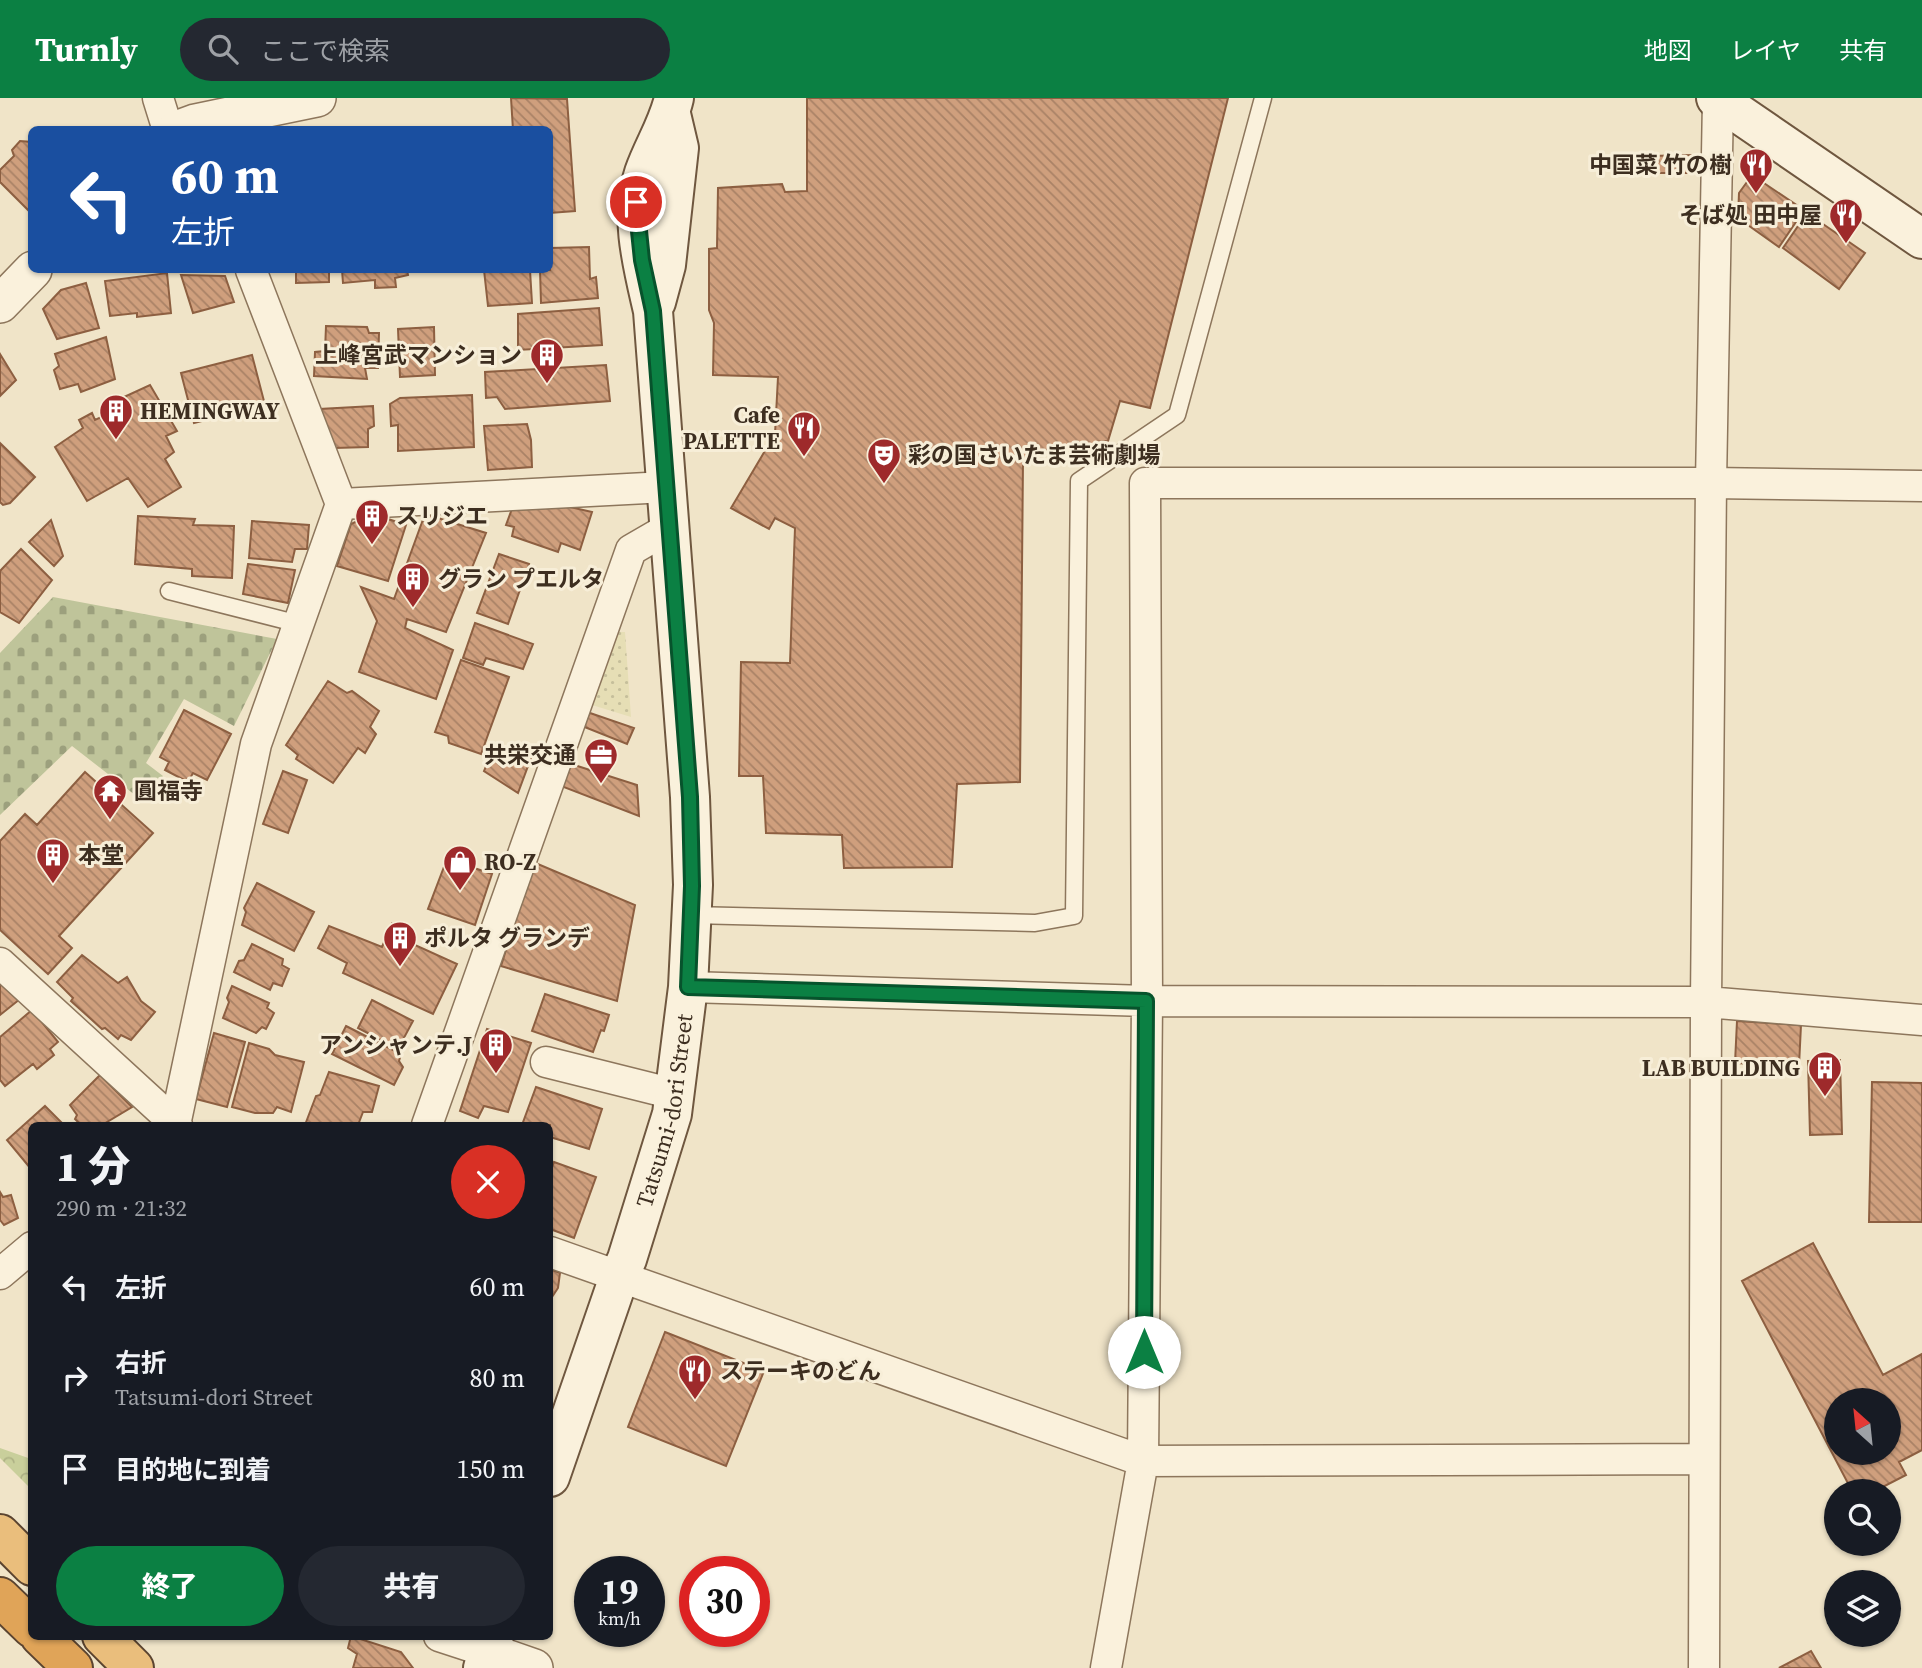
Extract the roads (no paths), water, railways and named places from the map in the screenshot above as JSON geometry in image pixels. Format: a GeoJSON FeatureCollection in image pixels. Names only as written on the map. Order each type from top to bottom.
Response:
{"type":"FeatureCollection","features":[{"type":"Feature","properties":{"kind":"highway"},"geometry":{"type":"LineString","coordinates":[[0,1534],[28,1562]]}},
{"type":"Feature","properties":{"kind":"highway"},"geometry":{"type":"LineString","coordinates":[[0,1597],[28,1624]]}},
{"type":"Feature","properties":{"kind":"highway"},"geometry":{"type":"LineString","coordinates":[[44,1640],[73,1668]]}},
{"type":"Feature","properties":{"kind":"highway"},"geometry":{"type":"LineString","coordinates":[[106,1640],[134,1668]]}},
{"type":"Feature","properties":{"kind":"main road"},"geometry":{"type":"LineString","coordinates":[[1717,99],[1922,239]]}},
{"type":"Feature","properties":{"kind":"main road","name":"Tatsumi-dori Street"},"geometry":{"type":"LineString","coordinates":[[553,1468],[627,1259],[672,1114],[688,987],[692,886],[690,797],[653,311],[666,265],[674,200],[679,148],[673,106]]}},
{"type":"Feature","properties":{"kind":"street"},"geometry":{"type":"LineString","coordinates":[[158,98],[182,126]]}},
{"type":"Feature","properties":{"kind":"street"},"geometry":{"type":"LineString","coordinates":[[193,126],[317,98]]}},
{"type":"Feature","properties":{"kind":"street"},"geometry":{"type":"LineString","coordinates":[[1704,1668],[1706,1002],[1717,99]]}},
{"type":"Feature","properties":{"kind":"street"},"geometry":{"type":"LineString","coordinates":[[0,304],[30,273]]}},
{"type":"Feature","properties":{"kind":"street"},"geometry":{"type":"LineString","coordinates":[[177,1122],[256,744],[341,504],[252,273]]}},
{"type":"Feature","properties":{"kind":"street"},"geometry":{"type":"LineString","coordinates":[[1106,1668],[1143,1461],[1145,483],[1711,483],[1922,486]]}},
{"type":"Feature","properties":{"kind":"street"},"geometry":{"type":"LineString","coordinates":[[341,504],[666,487]]}},
{"type":"Feature","properties":{"kind":"street"},"geometry":{"type":"LineString","coordinates":[[428,1122],[631,550],[669,528]]}},
{"type":"Feature","properties":{"kind":"street"},"geometry":{"type":"LineString","coordinates":[[0,963],[173,1122]]}},
{"type":"Feature","properties":{"kind":"street"},"geometry":{"type":"LineString","coordinates":[[688,987],[1146,1001],[1706,1002],[1922,1020]]}},
{"type":"Feature","properties":{"kind":"street"},"geometry":{"type":"LineString","coordinates":[[546,1062],[674,1094]]}},
{"type":"Feature","properties":{"kind":"street"},"geometry":{"type":"LineString","coordinates":[[0,1274],[28,1250]]}},
{"type":"Feature","properties":{"kind":"street"},"geometry":{"type":"LineString","coordinates":[[553,1253],[1143,1461],[1703,1459]]}},
{"type":"Feature","properties":{"kind":"street"},"geometry":{"type":"LineString","coordinates":[[451,1640],[534,1668]]}},
{"type":"Feature","properties":{"kind":"lane"},"geometry":{"type":"LineString","coordinates":[[691,915],[1035,923],[1074,916],[1079,481],[1177,415],[1263,98]]}},
{"type":"Feature","properties":{"kind":"lane"},"geometry":{"type":"LineString","coordinates":[[169,591],[299,624]]}},
{"type":"Feature","properties":{"kind":"place","name":"中国菜 竹の樹"},"geometry":{"type":"Point","coordinates":[1756,195]}},
{"type":"Feature","properties":{"kind":"place","name":"そば処 田中屋"},"geometry":{"type":"Point","coordinates":[1846,245]}},
{"type":"Feature","properties":{"kind":"place","name":"上峰宮武マンション"},"geometry":{"type":"Point","coordinates":[547,385]}},
{"type":"Feature","properties":{"kind":"place","name":"HEMINGWAY"},"geometry":{"type":"Point","coordinates":[116,441]}},
{"type":"Feature","properties":{"kind":"place","name":"Cafe PALETTE"},"geometry":{"type":"Point","coordinates":[804,458]}},
{"type":"Feature","properties":{"kind":"place","name":"彩の国さいたま芸術劇場"},"geometry":{"type":"Point","coordinates":[884,485]}},
{"type":"Feature","properties":{"kind":"place","name":"スリジエ"},"geometry":{"type":"Point","coordinates":[372,546]}},
{"type":"Feature","properties":{"kind":"place","name":"グラン プエルタ"},"geometry":{"type":"Point","coordinates":[413,609]}},
{"type":"Feature","properties":{"kind":"place","name":"共栄交通"},"geometry":{"type":"Point","coordinates":[601,785]}},
{"type":"Feature","properties":{"kind":"place","name":"圓福寺"},"geometry":{"type":"Point","coordinates":[110,821]}},
{"type":"Feature","properties":{"kind":"place","name":"本堂"},"geometry":{"type":"Point","coordinates":[53,885]}},
{"type":"Feature","properties":{"kind":"place","name":"RO-Z"},"geometry":{"type":"Point","coordinates":[460,892]}},
{"type":"Feature","properties":{"kind":"place","name":"ポルタ グランデ"},"geometry":{"type":"Point","coordinates":[400,968]}},
{"type":"Feature","properties":{"kind":"place","name":"アンシャンテ.J"},"geometry":{"type":"Point","coordinates":[496,1075]}},
{"type":"Feature","properties":{"kind":"place","name":"LAB BUILDING"},"geometry":{"type":"Point","coordinates":[1825,1098]}},
{"type":"Feature","properties":{"kind":"place","name":"ステーキのどん"},"geometry":{"type":"Point","coordinates":[695,1401]}}]}
